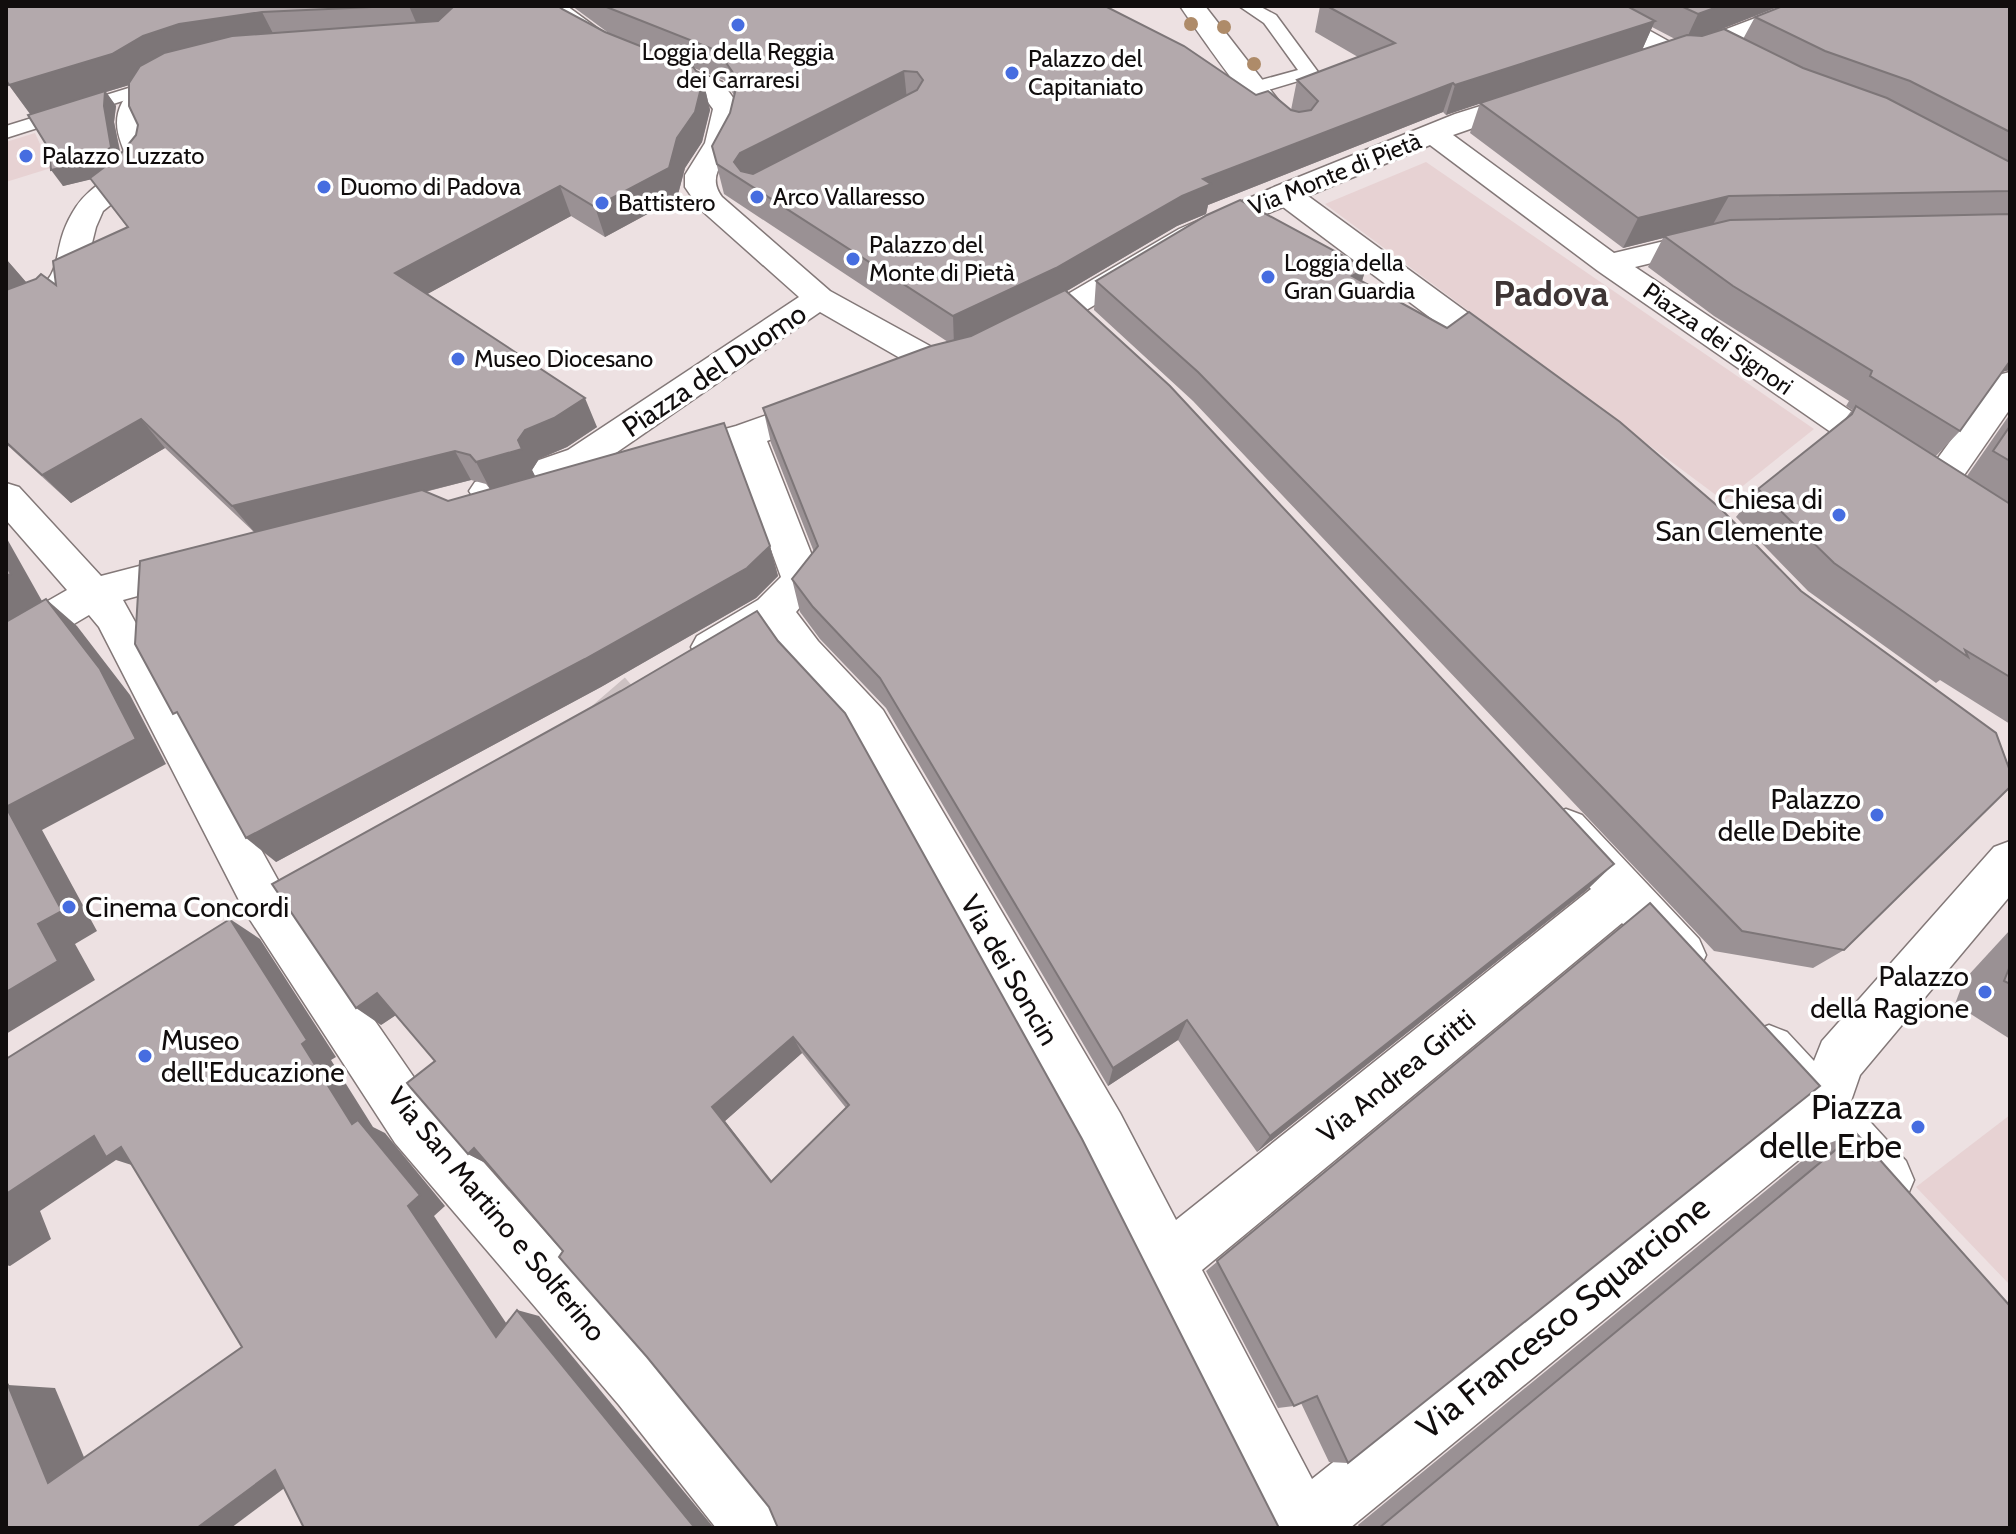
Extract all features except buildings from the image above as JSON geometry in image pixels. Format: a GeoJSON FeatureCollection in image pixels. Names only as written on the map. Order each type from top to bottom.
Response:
{"type":"FeatureCollection","features":[{"type":"Feature","properties":{"kind":"street"},"geometry":{"type":"LineString","coordinates":[[553,6],[566,19],[600,42],[712,88],[727,109],[719,143],[700,175],[700,187],[711,203],[819,298]]}},
{"type":"Feature","properties":{"kind":"street"},"geometry":{"type":"LineString","coordinates":[[1192,6],[1272,111],[1294,131]]}},
{"type":"Feature","properties":{"kind":"street"},"geometry":{"type":"LineString","coordinates":[[1587,6],[1671,53],[1687,55],[1798,8]]}},
{"type":"Feature","properties":{"kind":"street"},"geometry":{"type":"LineString","coordinates":[[1711,46],[1741,61]]}},
{"type":"Feature","properties":{"kind":"street"},"geometry":{"type":"LineString","coordinates":[[1643,62],[1671,53]]}},
{"type":"Feature","properties":{"kind":"street"},"geometry":{"type":"LineString","coordinates":[[6,318],[43,301],[61,288],[78,230],[90,208],[138,167],[141,156],[132,137],[131,112],[134,102],[148,87],[194,66]]}},
{"type":"Feature","properties":{"kind":"street","name":"Via Monte di Pietà"},"geometry":{"type":"LineString","coordinates":[[938,365],[959,361],[986,348],[1079,319],[1190,235],[1284,193],[1557,90]]}},
{"type":"Feature","properties":{"kind":"street","name":"Piazza dei Signori"},"geometry":{"type":"LineString","coordinates":[[1434,134],[1609,264],[1849,429],[1950,492],[2010,383]]}},
{"type":"Feature","properties":{"kind":"street"},"geometry":{"type":"LineString","coordinates":[[1284,193],[1531,375]]}},
{"type":"Feature","properties":{"kind":"street"},"geometry":{"type":"LineString","coordinates":[[1609,264],[1712,238],[1739,238]]}},
{"type":"Feature","properties":{"kind":"street","name":"Piazza del Duomo"},"geometry":{"type":"LineString","coordinates":[[850,397],[749,439],[463,507],[581,459],[819,298],[938,365]]}},
{"type":"Feature","properties":{"kind":"street"},"geometry":{"type":"LineString","coordinates":[[894,381],[938,365]]}},
{"type":"Feature","properties":{"kind":"street"},"geometry":{"type":"LineString","coordinates":[[682,664],[772,611],[802,581],[749,439]]}},
{"type":"Feature","properties":{"kind":"street","name":"Via San Martino e Solferino"},"geometry":{"type":"LineString","coordinates":[[6,496],[114,617],[263,898],[414,1124],[640,1384],[756,1528]]}},
{"type":"Feature","properties":{"kind":"street"},"geometry":{"type":"LineString","coordinates":[[6,645],[94,593],[232,558]]}},
{"type":"Feature","properties":{"kind":"street","name":"Via dei Soncin"},"geometry":{"type":"LineString","coordinates":[[772,611],[803,653],[868,723],[1041,1024],[1169,1261],[1304,1527]]}},
{"type":"Feature","properties":{"kind":"street"},"geometry":{"type":"LineString","coordinates":[[1537,798],[1916,1213]]}},
{"type":"Feature","properties":{"kind":"street"},"geometry":{"type":"LineString","coordinates":[[1822,1107],[1840,1059],[2010,862]]}},
{"type":"Feature","properties":{"kind":"street","name":"Via Andrea Gritti"},"geometry":{"type":"LineString","coordinates":[[1169,1261],[1624,892]]}},
{"type":"Feature","properties":{"kind":"street","name":"Via Francesco Squarcione"},"geometry":{"type":"LineString","coordinates":[[1304,1527],[1822,1107]]}},
{"type":"Feature","properties":{"kind":"lane"},"geometry":{"type":"LineString","coordinates":[[1217,77],[1241,92],[1309,72],[1270,19],[1247,6]]}},
{"type":"Feature","properties":{"kind":"lane"},"geometry":{"type":"LineString","coordinates":[[6,132],[148,87]]}},
{"type":"Feature","properties":{"kind":"shaded area","name":"Palazzo Luzzato"},"geometry":{"type":"Polygon","coordinates":[[[35,133],[51,168],[6,182],[6,142],[35,133]]]}},
{"type":"Feature","properties":{"kind":"shaded area"},"geometry":{"type":"Polygon","coordinates":[[[1426,162],[1814,429],[1724,501],[1325,204],[1426,162]]]}},
{"type":"Feature","properties":{"kind":"shaded area","name":"Piazza delle Erbe"},"geometry":{"type":"Polygon","coordinates":[[[2010,1115],[2010,1285],[1916,1187],[2010,1115]]]}},
{"type":"Feature","properties":{"kind":"tunnel"},"geometry":{"type":"LineString","coordinates":[[565,642],[617,702]]}},
{"type":"Feature","properties":{"kind":"place","name":"Loggia della Reggia dei Carraresi"},"geometry":{"type":"Point","coordinates":[738,25]}},
{"type":"Feature","properties":{"kind":"place","name":"Palazzo del Capitaniato"},"geometry":{"type":"Point","coordinates":[1012,73]}},
{"type":"Feature","properties":{"kind":"place","name":"Palazzo Luzzato"},"geometry":{"type":"Point","coordinates":[26,156]}},
{"type":"Feature","properties":{"kind":"place","name":"Duomo di Padova"},"geometry":{"type":"Point","coordinates":[324,187]}},
{"type":"Feature","properties":{"kind":"place","name":"Arco Vallaresso"},"geometry":{"type":"Point","coordinates":[757,197]}},
{"type":"Feature","properties":{"kind":"place","name":"Battistero"},"geometry":{"type":"Point","coordinates":[602,203]}},
{"type":"Feature","properties":{"kind":"place","name":"Palazzo del Monte di Pietà"},"geometry":{"type":"Point","coordinates":[853,259]}},
{"type":"Feature","properties":{"kind":"place","name":"Loggia della Gran Guardia"},"geometry":{"type":"Point","coordinates":[1268,277]}},
{"type":"Feature","properties":{"kind":"place","name":"Museo Diocesano"},"geometry":{"type":"Point","coordinates":[458,359]}},
{"type":"Feature","properties":{"kind":"place","name":"Chiesa di San Clemente"},"geometry":{"type":"Point","coordinates":[1839,515]}},
{"type":"Feature","properties":{"kind":"place","name":"Palazzo delle Debite"},"geometry":{"type":"Point","coordinates":[1877,815]}},
{"type":"Feature","properties":{"kind":"place","name":"Cinema Concordi"},"geometry":{"type":"Point","coordinates":[69,907]}},
{"type":"Feature","properties":{"kind":"place","name":"Palazzo della Ragione"},"geometry":{"type":"Point","coordinates":[1985,992]}},
{"type":"Feature","properties":{"kind":"place","name":"Museo dell'Educazione"},"geometry":{"type":"Point","coordinates":[145,1056]}},
{"type":"Feature","properties":{"kind":"place","name":"Piazza delle Erbe"},"geometry":{"type":"Point","coordinates":[1918,1127]}},
{"type":"Feature","properties":{"kind":"district","name":"Padova"},"geometry":{"type":"Point","coordinates":[1551,293]}}]}
